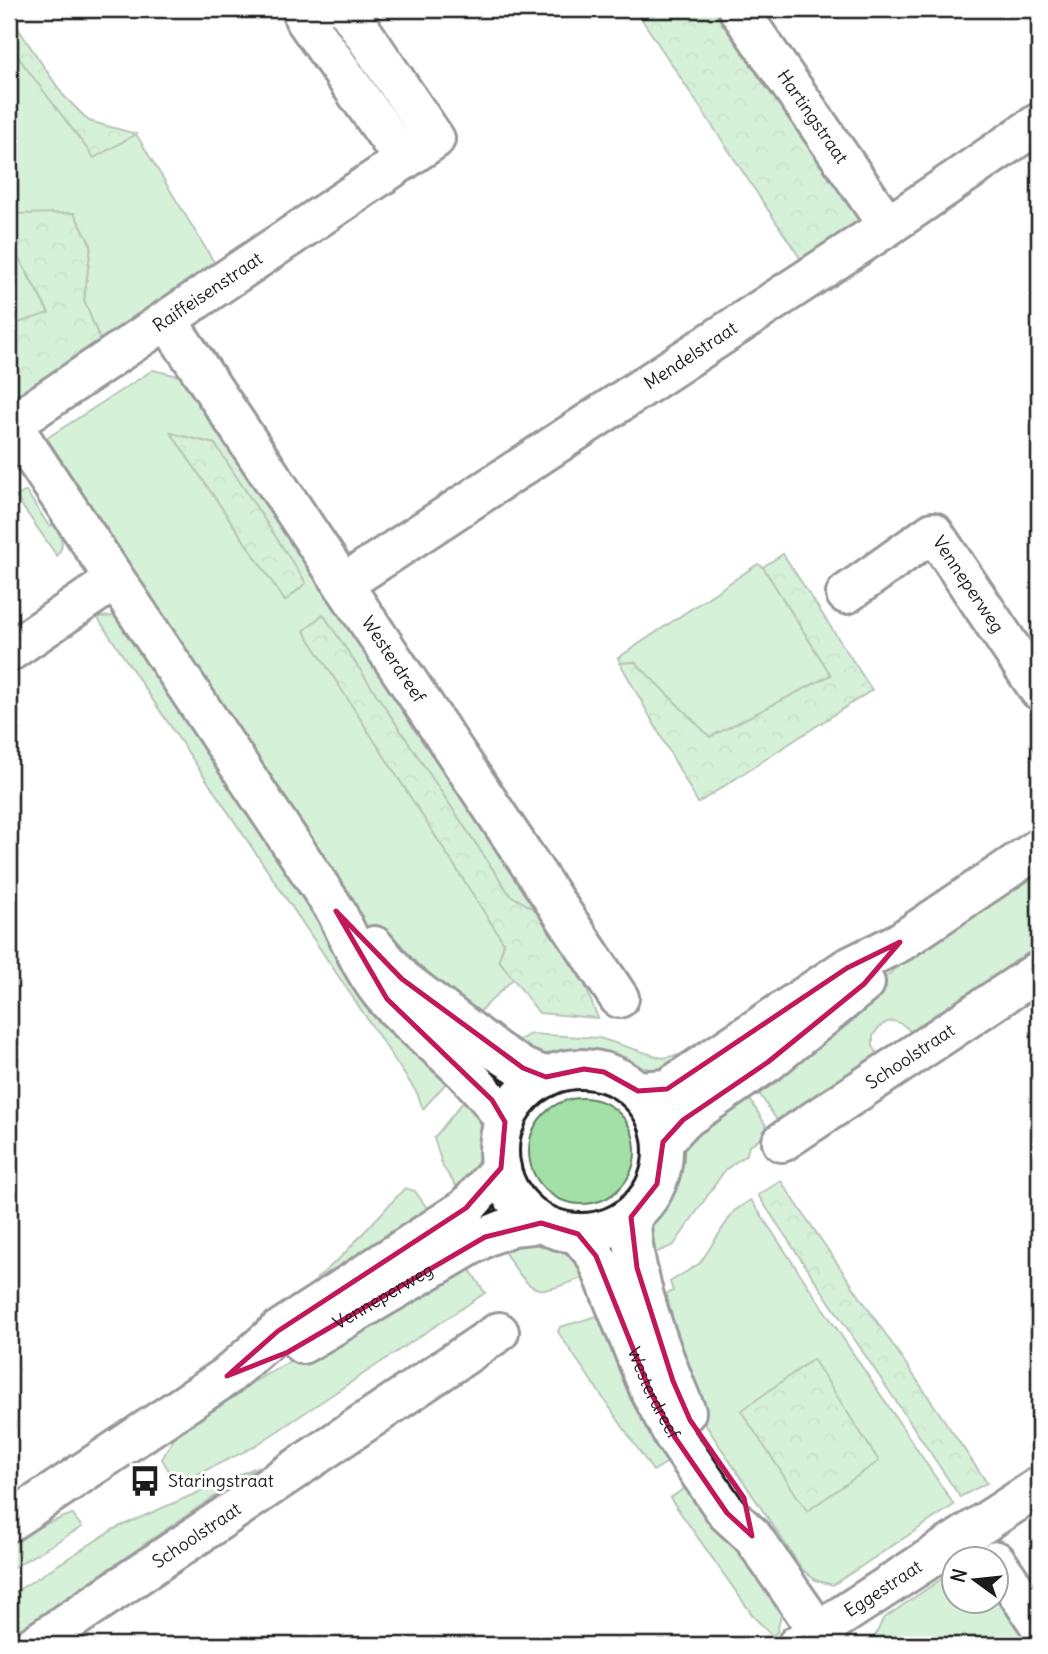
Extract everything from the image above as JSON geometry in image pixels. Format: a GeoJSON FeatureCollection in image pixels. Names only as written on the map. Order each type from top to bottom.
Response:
{"type":"FeatureCollection","features":[{"type":"Feature","properties":{"kind":"street"},"geometry":{"type":"LineString","coordinates":[[318,9],[304,18],[404,160]]}},
{"type":"Feature","properties":{"kind":"street","name":"Raiffeisenstraat"},"geometry":{"type":"LineString","coordinates":[[10,422],[167,320],[435,138],[347,9]]}},
{"type":"Feature","properties":{"kind":"street","name":"Hartingstraat"},"geometry":{"type":"LineString","coordinates":[[738,9],[888,226]]}},
{"type":"Feature","properties":{"kind":"street","name":"Mendelstraat"},"geometry":{"type":"LineString","coordinates":[[343,584],[888,226],[1039,123]]}},
{"type":"Feature","properties":{"kind":"street","name":"Westerdreef"},"geometry":{"type":"LineString","coordinates":[[167,320],[619,998]]}},
{"type":"Feature","properties":{"kind":"street"},"geometry":{"type":"LineString","coordinates":[[10,422],[336,911],[359,959],[387,999],[474,1079],[505,1122]]}},
{"type":"Feature","properties":{"kind":"street","name":"Venneperweg"},"geometry":{"type":"LineString","coordinates":[[846,594],[933,532],[1039,690]]}},
{"type":"Feature","properties":{"kind":"street"},"geometry":{"type":"LineString","coordinates":[[9,652],[115,580]]}},
{"type":"Feature","properties":{"kind":"street"},"geometry":{"type":"LineString","coordinates":[[638,1091],[667,1089],[847,968],[900,942],[1039,848]]}},
{"type":"Feature","properties":{"kind":"street"},"geometry":{"type":"LineString","coordinates":[[336,911],[371,942],[402,979],[498,1052],[523,1068],[546,1077]]}},
{"type":"Feature","properties":{"kind":"street"},"geometry":{"type":"LineString","coordinates":[[663,1142],[683,1120],[768,1062],[864,984],[900,942]]}},
{"type":"Feature","properties":{"kind":"street","name":"Schoolstraat"},"geometry":{"type":"LineString","coordinates":[[782,1142],[1039,971]]}},
{"type":"Feature","properties":{"kind":"street"},"geometry":{"type":"LineString","coordinates":[[584,1069],[604,1072],[638,1091],[655,1115],[663,1142],[663,1164],[657,1184],[646,1202],[631,1217],[606,1230],[578,1234],[541,1223],[515,1200],[501,1168],[500,1137],[505,1122],[521,1096],[546,1077],[584,1069]]}},
{"type":"Feature","properties":{"kind":"street","name":"Venneperweg"},"geometry":{"type":"LineString","coordinates":[[9,1522],[227,1376],[278,1331],[466,1208],[501,1168]]}},
{"type":"Feature","properties":{"kind":"street","name":"Westerdreef"},"geometry":{"type":"LineString","coordinates":[[631,1217],[631,1243],[637,1268],[673,1381],[690,1420],[744,1498],[752,1536]]}},
{"type":"Feature","properties":{"kind":"street","name":"Venneperweg"},"geometry":{"type":"LineString","coordinates":[[227,1376],[288,1352],[485,1237],[512,1226],[541,1223]]}},
{"type":"Feature","properties":{"kind":"street","name":"Westerdreef"},"geometry":{"type":"LineString","coordinates":[[578,1234],[596,1256],[650,1391],[674,1436],[727,1513],[752,1536],[815,1641]]}},
{"type":"Feature","properties":{"kind":"street","name":"Schoolstraat"},"geometry":{"type":"LineString","coordinates":[[34,1645],[499,1332]]}},
{"type":"Feature","properties":{"kind":"street","name":"Eggestraat"},"geometry":{"type":"LineString","coordinates":[[991,1546],[1039,1487]]}},
{"type":"Feature","properties":{"kind":"street","name":"Eggestraat"},"geometry":{"type":"LineString","coordinates":[[815,1641],[940,1575]]}},
{"type":"Feature","properties":{"kind":"street"},"geometry":{"type":"LineString","coordinates":[[1010,1582],[1039,1624]]}},
{"type":"Feature","properties":{"kind":"highlighted area"},"geometry":{"type":"Polygon","coordinates":[[[336,911],[402,979],[523,1068],[546,1077],[584,1069],[604,1072],[638,1091],[667,1089],[847,968],[900,942],[864,984],[768,1062],[683,1120],[663,1142],[657,1184],[631,1217],[637,1268],[673,1381],[690,1420],[744,1498],[752,1536],[727,1513],[674,1436],[650,1391],[596,1256],[578,1234],[541,1223],[485,1237],[288,1352],[227,1376],[278,1331],[466,1208],[501,1168],[505,1122],[492,1100],[387,999],[336,911]]]}},
{"type":"Feature","properties":{"kind":"green space"},"geometry":{"type":"Polygon","coordinates":[[[635,9],[728,9],[865,219],[802,261],[635,9]]]}},
{"type":"Feature","properties":{"kind":"green space"},"geometry":{"type":"Polygon","coordinates":[[[9,15],[63,95],[89,121],[136,134],[94,158],[9,45],[9,15]]]}},
{"type":"Feature","properties":{"kind":"green space"},"geometry":{"type":"Polygon","coordinates":[[[9,45],[94,157],[136,134],[220,272],[102,345],[84,300],[91,245],[22,215],[9,214],[9,45]]]}},
{"type":"Feature","properties":{"kind":"green space"},"geometry":{"type":"Polygon","coordinates":[[[74,213],[91,245],[84,300],[102,345],[17,404],[9,389],[9,326],[49,313],[20,260],[9,259],[9,214],[74,213]]]}},
{"type":"Feature","properties":{"kind":"green space"},"geometry":{"type":"Polygon","coordinates":[[[9,259],[20,260],[49,314],[9,326],[9,259]]]}},
{"type":"Feature","properties":{"kind":"green space"},"geometry":{"type":"Polygon","coordinates":[[[153,370],[187,378],[544,915],[510,895],[322,615],[305,631],[504,943],[499,960],[513,979],[444,1047],[47,438],[153,370]],[[172,433],[285,601],[305,583],[172,433]]]}},
{"type":"Feature","properties":{"kind":"green space"},"geometry":{"type":"Polygon","coordinates":[[[171,433],[215,444],[306,583],[285,601],[171,433]]]}},
{"type":"Feature","properties":{"kind":"green space"},"geometry":{"type":"Polygon","coordinates":[[[26,491],[49,526],[54,524],[59,532],[62,544],[57,556],[16,497],[26,491]]]}},
{"type":"Feature","properties":{"kind":"green space"},"geometry":{"type":"Polygon","coordinates":[[[783,554],[872,690],[698,803],[620,663],[635,662],[710,737],[831,675],[763,567],[783,554]]]}},
{"type":"Feature","properties":{"kind":"green space"},"geometry":{"type":"Polygon","coordinates":[[[758,564],[763,567],[831,675],[710,738],[635,662],[620,663],[618,658],[758,564]]]}},
{"type":"Feature","properties":{"kind":"green space"},"geometry":{"type":"Polygon","coordinates":[[[323,614],[510,895],[544,915],[570,948],[598,1018],[539,1013],[499,960],[504,943],[304,631],[323,614]]]}},
{"type":"Feature","properties":{"kind":"green space"},"geometry":{"type":"Polygon","coordinates":[[[117,616],[314,910],[447,1082],[423,1109],[417,1093],[97,617],[117,616]]]}},
{"type":"Feature","properties":{"kind":"green space"},"geometry":{"type":"Polygon","coordinates":[[[1039,868],[1039,952],[914,1036],[904,1025],[893,1021],[883,1025],[873,1036],[873,1046],[880,1058],[781,1126],[758,1092],[823,1029],[911,956],[1039,868]]]}},
{"type":"Feature","properties":{"kind":"green space"},"geometry":{"type":"Polygon","coordinates":[[[530,1034],[599,1038],[662,1058],[685,1054],[659,1071],[592,1057],[541,1059],[516,1042],[530,1034]]]}},
{"type":"Feature","properties":{"kind":"green space"},"geometry":{"type":"Polygon","coordinates":[[[471,1092],[480,1120],[482,1144],[476,1166],[461,1193],[443,1167],[434,1138],[471,1092]]]}},
{"type":"Feature","properties":{"kind":"green space"},"geometry":{"type":"Polygon","coordinates":[[[582,1098],[602,1102],[619,1114],[631,1131],[635,1151],[631,1171],[619,1188],[602,1200],[582,1204],[562,1200],[545,1188],[533,1171],[529,1151],[533,1131],[545,1114],[562,1102],[582,1098]]]}},
{"type":"Feature","properties":{"kind":"green space"},"geometry":{"type":"Polygon","coordinates":[[[749,1098],[770,1132],[749,1146],[747,1154],[725,1170],[674,1245],[646,1257],[649,1224],[671,1191],[682,1142],[749,1098]]]}},
{"type":"Feature","properties":{"kind":"green space"},"geometry":{"type":"Polygon","coordinates":[[[781,1181],[987,1483],[960,1497],[758,1195],[781,1181]]]}},
{"type":"Feature","properties":{"kind":"green space"},"geometry":{"type":"Polygon","coordinates":[[[405,1188],[415,1191],[434,1218],[372,1259],[316,1279],[342,1256],[405,1188]]]}},
{"type":"Feature","properties":{"kind":"green space"},"geometry":{"type":"Polygon","coordinates":[[[751,1200],[954,1505],[833,1585],[815,1580],[802,1569],[695,1409],[657,1297],[673,1291],[670,1282],[700,1263],[734,1211],[751,1200]]]}},
{"type":"Feature","properties":{"kind":"green space"},"geometry":{"type":"Polygon","coordinates":[[[537,1241],[564,1252],[590,1275],[545,1289],[528,1283],[499,1244],[537,1241]]]}},
{"type":"Feature","properties":{"kind":"green space"},"geometry":{"type":"Polygon","coordinates":[[[465,1262],[485,1293],[252,1448],[177,1484],[162,1459],[177,1432],[234,1393],[465,1262]]]}},
{"type":"Feature","properties":{"kind":"green space"},"geometry":{"type":"Polygon","coordinates":[[[607,1313],[671,1460],[653,1471],[558,1332],[560,1327],[607,1313]]]}},
{"type":"Feature","properties":{"kind":"green space"},"geometry":{"type":"Polygon","coordinates":[[[813,1359],[879,1461],[807,1511],[741,1411],[813,1359]]]}},
{"type":"Feature","properties":{"kind":"green space"},"geometry":{"type":"Polygon","coordinates":[[[259,1466],[9,1637],[9,1596],[114,1529],[259,1466]]]}},
{"type":"Feature","properties":{"kind":"green space"},"geometry":{"type":"Polygon","coordinates":[[[696,1481],[782,1611],[777,1632],[772,1636],[754,1617],[670,1498],[696,1481]]]}},
{"type":"Feature","properties":{"kind":"green space"},"geometry":{"type":"Polygon","coordinates":[[[72,1514],[82,1527],[9,1570],[9,1544],[33,1529],[72,1514]]]}},
{"type":"Feature","properties":{"kind":"green space"},"geometry":{"type":"Polygon","coordinates":[[[940,1580],[940,1616],[1010,1616],[1010,1602],[1038,1645],[871,1645],[883,1619],[940,1580]]]}},
{"type":"Feature","properties":{"kind":"place","name":"Staringstraat"},"geometry":{"type":"Point","coordinates":[145,1481]}}]}
